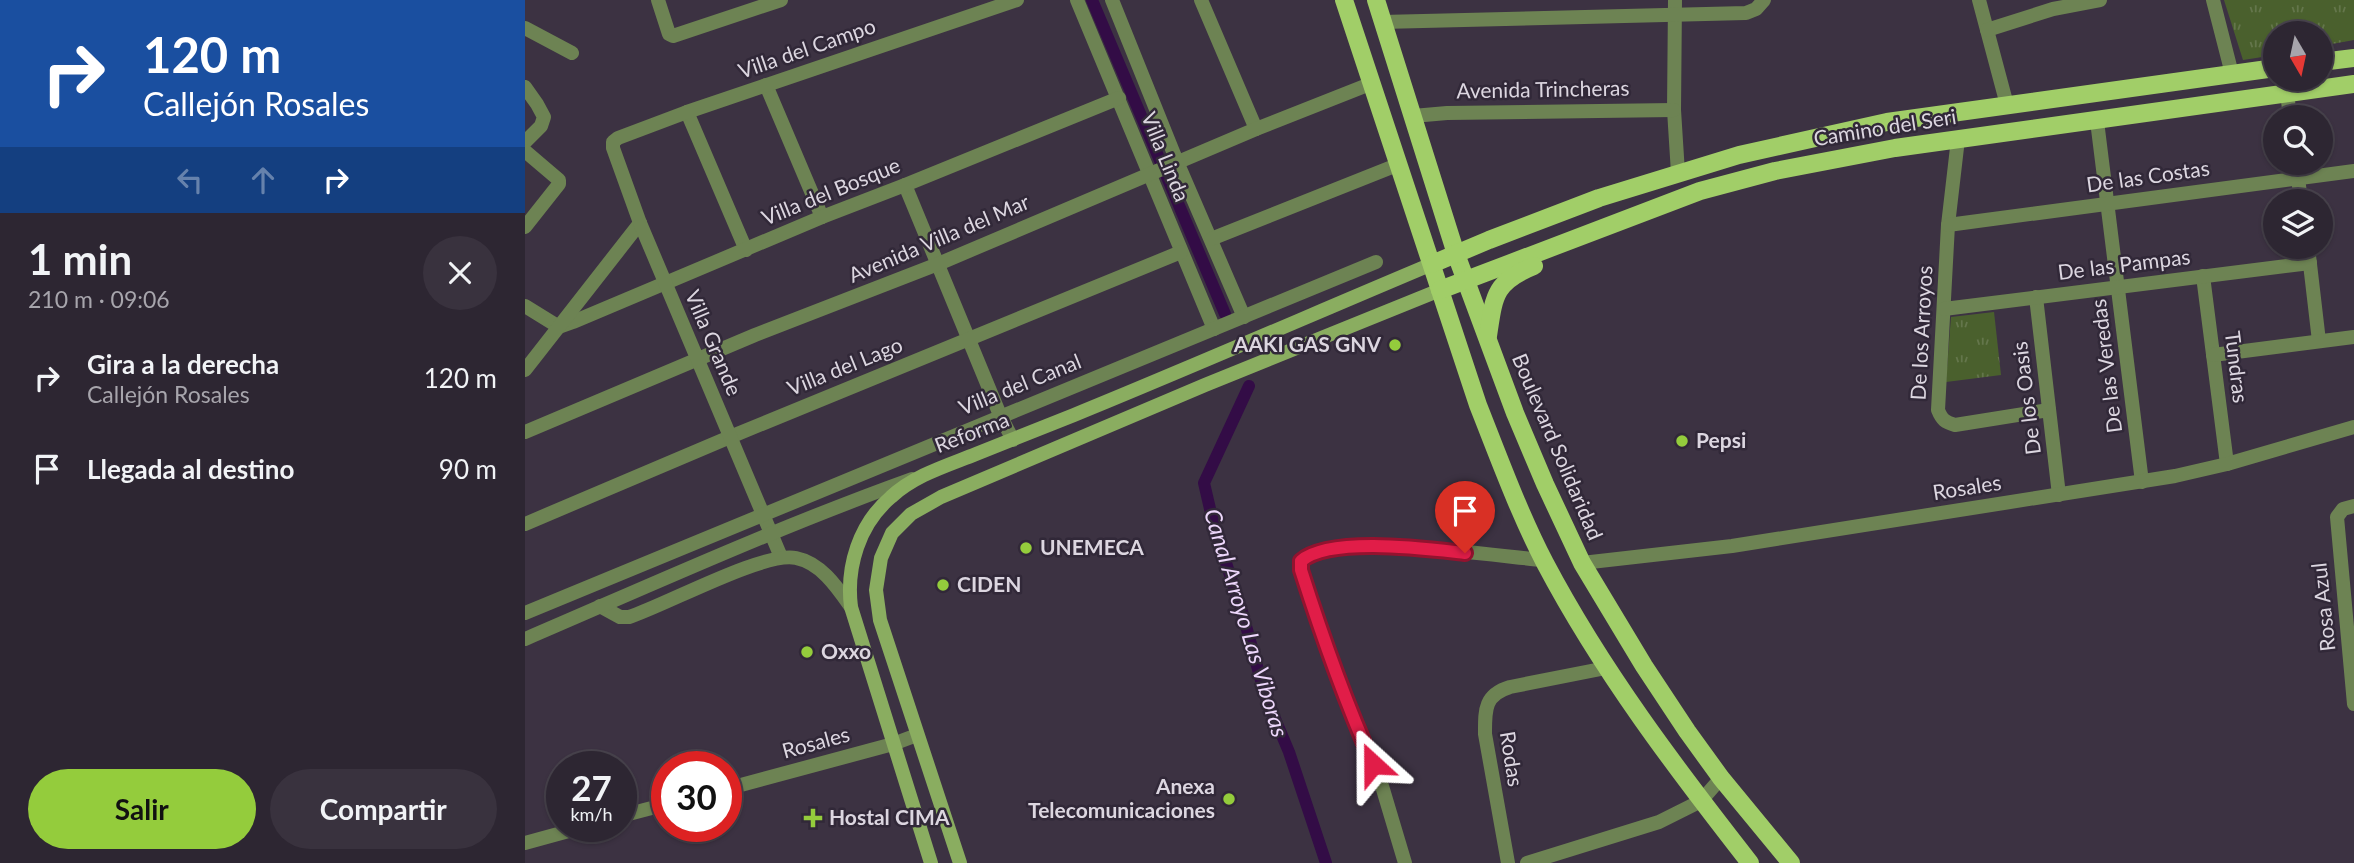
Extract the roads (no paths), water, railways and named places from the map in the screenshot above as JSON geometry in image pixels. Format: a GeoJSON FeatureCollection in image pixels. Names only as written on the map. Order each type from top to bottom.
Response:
{"type":"FeatureCollection","features":[{"type":"Feature","properties":{"kind":"main road"},"geometry":{"type":"LineString","coordinates":[[1344,0],[1478,405],[1543,560],[1606,668],[1701,801],[1750,863]]}},
{"type":"Feature","properties":{"kind":"main road","name":"Boulevard Solidaridad"},"geometry":{"type":"LineString","coordinates":[[1376,0],[1456,254],[1545,484],[1581,563],[1687,732],[1791,863]]}},
{"type":"Feature","properties":{"kind":"main road"},"geometry":{"type":"LineString","coordinates":[[2333,61],[2354,58]]}},
{"type":"Feature","properties":{"kind":"main road","name":"Camino del Seri"},"geometry":{"type":"LineString","coordinates":[[1432,264],[1565,211],[1739,155],[1887,122],[2263,70]]}},
{"type":"Feature","properties":{"kind":"main road","name":"Camino del Seri"},"geometry":{"type":"LineString","coordinates":[[1440,290],[1700,191],[1775,171],[1858,154],[2354,84]]}},
{"type":"Feature","properties":{"kind":"main road"},"geometry":{"type":"LineString","coordinates":[[1488,339],[1492,307],[1497,293],[1507,279],[1591,242],[1630,217]]}},
{"type":"Feature","properties":{"kind":"main road","name":"Reforma"},"geometry":{"type":"LineString","coordinates":[[932,863],[851,607],[850,580],[853,560],[862,535],[877,510],[917,477],[1076,414],[1432,264]]}},
{"type":"Feature","properties":{"kind":"main road"},"geometry":{"type":"LineString","coordinates":[[960,863],[877,607],[878,573],[887,541],[902,522],[925,505],[1086,435],[1440,290]]}},
{"type":"Feature","properties":{"kind":"main road"},"geometry":{"type":"LineString","coordinates":[[1076,414],[1086,435]]}},
{"type":"Feature","properties":{"kind":"street"},"geometry":{"type":"LineString","coordinates":[[658,0],[669,34],[673,36],[781,0]]}},
{"type":"Feature","properties":{"kind":"street","name":"Villa del Campo"},"geometry":{"type":"LineString","coordinates":[[613,142],[687,112],[1017,0]]}},
{"type":"Feature","properties":{"kind":"street","name":"Villa Linda"},"geometry":{"type":"LineString","coordinates":[[1077,0],[1214,329]]}},
{"type":"Feature","properties":{"kind":"street","name":"Villa Linda"},"geometry":{"type":"LineString","coordinates":[[1112,0],[1177,164],[1244,317]]}},
{"type":"Feature","properties":{"kind":"street"},"geometry":{"type":"LineString","coordinates":[[1201,0],[1256,129]]}},
{"type":"Feature","properties":{"kind":"street"},"geometry":{"type":"LineString","coordinates":[[1675,0],[1674,110],[1678,173]]}},
{"type":"Feature","properties":{"kind":"street"},"geometry":{"type":"LineString","coordinates":[[1382,22],[1746,13],[1756,9],[1763,0]]}},
{"type":"Feature","properties":{"kind":"street"},"geometry":{"type":"LineString","coordinates":[[1979,0],[2007,105]]}},
{"type":"Feature","properties":{"kind":"street"},"geometry":{"type":"LineString","coordinates":[[1987,30],[2053,9],[2100,0]]}},
{"type":"Feature","properties":{"kind":"street"},"geometry":{"type":"LineString","coordinates":[[2213,0],[2232,75]]}},
{"type":"Feature","properties":{"kind":"street"},"geometry":{"type":"LineString","coordinates":[[525,28],[572,53]]}},
{"type":"Feature","properties":{"kind":"street"},"geometry":{"type":"LineString","coordinates":[[766,85],[822,217]]}},
{"type":"Feature","properties":{"kind":"street","name":"Avenida Villa del Mar"},"geometry":{"type":"LineString","coordinates":[[525,432],[755,335],[938,264],[1256,129],[1370,85]]}},
{"type":"Feature","properties":{"kind":"street"},"geometry":{"type":"LineString","coordinates":[[525,87],[544,117],[541,126],[525,142]]}},
{"type":"Feature","properties":{"kind":"street"},"geometry":{"type":"LineString","coordinates":[[2287,93],[2288,105]]}},
{"type":"Feature","properties":{"kind":"street","name":"Villa del Bosque"},"geometry":{"type":"LineString","coordinates":[[559,327],[822,217],[1119,98]]}},
{"type":"Feature","properties":{"kind":"street","name":"Avenida Trincheras"},"geometry":{"type":"LineString","coordinates":[[1413,116],[1459,112],[1674,110]]}},
{"type":"Feature","properties":{"kind":"street"},"geometry":{"type":"LineString","coordinates":[[687,112],[746,250]]}},
{"type":"Feature","properties":{"kind":"street","name":"De las Veredas"},"geometry":{"type":"LineString","coordinates":[[2097,121],[2142,481]]}},
{"type":"Feature","properties":{"kind":"street","name":"De los Arroyos"},"geometry":{"type":"LineString","coordinates":[[1958,139],[1948,225],[1938,411],[1941,418],[1955,425],[2049,410]]}},
{"type":"Feature","properties":{"kind":"street","name":"Villa Grande"},"geometry":{"type":"LineString","coordinates":[[613,142],[640,223],[781,557]]}},
{"type":"Feature","properties":{"kind":"street"},"geometry":{"type":"LineString","coordinates":[[525,151],[559,180],[559,184],[525,227]]}},
{"type":"Feature","properties":{"kind":"street"},"geometry":{"type":"LineString","coordinates":[[1211,239],[1397,164]]}},
{"type":"Feature","properties":{"kind":"street","name":"De las Costas"},"geometry":{"type":"LineString","coordinates":[[1948,225],[2354,171]]}},
{"type":"Feature","properties":{"kind":"street"},"geometry":{"type":"LineString","coordinates":[[2298,175],[2299,189]]}},
{"type":"Feature","properties":{"kind":"street"},"geometry":{"type":"LineString","coordinates":[[905,185],[1000,415],[1013,440]]}},
{"type":"Feature","properties":{"kind":"street"},"geometry":{"type":"LineString","coordinates":[[525,370],[640,223]]}},
{"type":"Feature","properties":{"kind":"street","name":"Villa del Lago"},"geometry":{"type":"LineString","coordinates":[[525,524],[730,437],[1181,253]]}},
{"type":"Feature","properties":{"kind":"street"},"geometry":{"type":"LineString","coordinates":[[2310,259],[2319,341]]}},
{"type":"Feature","properties":{"kind":"street","name":"Villa del Canal"},"geometry":{"type":"LineString","coordinates":[[525,613],[1376,262]]}},
{"type":"Feature","properties":{"kind":"street","name":"De las Pampas"},"geometry":{"type":"LineString","coordinates":[[1944,309],[2310,263]]}},
{"type":"Feature","properties":{"kind":"street","name":"Tundras"},"geometry":{"type":"LineString","coordinates":[[2203,276],[2227,464]]}},
{"type":"Feature","properties":{"kind":"street","name":"De los Oasis"},"geometry":{"type":"LineString","coordinates":[[2036,297],[2059,495]]}},
{"type":"Feature","properties":{"kind":"street"},"geometry":{"type":"LineString","coordinates":[[525,306],[559,327]]}},
{"type":"Feature","properties":{"kind":"street"},"geometry":{"type":"LineString","coordinates":[[2213,355],[2354,337]]}},
{"type":"Feature","properties":{"kind":"street","name":"Rosales"},"geometry":{"type":"LineString","coordinates":[[1581,563],[1732,546],[2175,476],[2227,464],[2354,427]]}},
{"type":"Feature","properties":{"kind":"street"},"geometry":{"type":"LineString","coordinates":[[525,639],[771,534],[917,477]]}},
{"type":"Feature","properties":{"kind":"street","name":"Rosa Azul"},"geometry":{"type":"LineString","coordinates":[[2348,508],[2337,517],[2349,589],[2354,704]]}},
{"type":"Feature","properties":{"kind":"street"},"geometry":{"type":"LineString","coordinates":[[1405,863],[1382,786],[1354,722],[1319,625],[1301,570],[1301,561],[1309,556],[1344,547],[1378,546],[1543,560]]}},
{"type":"Feature","properties":{"kind":"street"},"geometry":{"type":"LineString","coordinates":[[600,606],[620,617],[629,617],[754,565],[781,557],[796,558],[815,566],[837,587],[851,607]]}},
{"type":"Feature","properties":{"kind":"street","name":"Rodas"},"geometry":{"type":"LineString","coordinates":[[1508,863],[1485,734],[1485,717],[1491,696],[1496,691],[1510,687],[1606,668]]}},
{"type":"Feature","properties":{"kind":"street","name":"Rosales"},"geometry":{"type":"LineString","coordinates":[[742,785],[893,744],[917,735]]}},
{"type":"Feature","properties":{"kind":"street"},"geometry":{"type":"LineString","coordinates":[[1527,863],[1659,822],[1701,801],[1721,778]]}},
{"type":"Feature","properties":{"kind":"street"},"geometry":{"type":"LineString","coordinates":[[525,843],[546,837]]}},
{"type":"Feature","properties":{"kind":"waterway","name":"Canal Arroyo Las Viboras"},"geometry":{"type":"LineString","coordinates":[[1092,0],[1225,314]]}},
{"type":"Feature","properties":{"kind":"waterway","name":"Canal Arroyo Las Viboras"},"geometry":{"type":"LineString","coordinates":[[1249,386],[1204,483],[1214,526],[1265,695],[1289,752],[1326,863]]}},
{"type":"Feature","properties":{"kind":"place","name":"AAKI GAS GNV"},"geometry":{"type":"Point","coordinates":[1395,345]}},
{"type":"Feature","properties":{"kind":"place","name":"Pepsi"},"geometry":{"type":"Point","coordinates":[1682,441]}},
{"type":"Feature","properties":{"kind":"place","name":"UNEMECA"},"geometry":{"type":"Point","coordinates":[1026,548]}},
{"type":"Feature","properties":{"kind":"place","name":"CIDEN"},"geometry":{"type":"Point","coordinates":[943,585]}},
{"type":"Feature","properties":{"kind":"place","name":"Oxxo"},"geometry":{"type":"Point","coordinates":[807,652]}},
{"type":"Feature","properties":{"kind":"place","name":"Anexa Telecomunicaciones"},"geometry":{"type":"Point","coordinates":[1229,799]}},
{"type":"Feature","properties":{"kind":"place","name":"Hostal CIMA"},"geometry":{"type":"Point","coordinates":[813,818]}}]}
